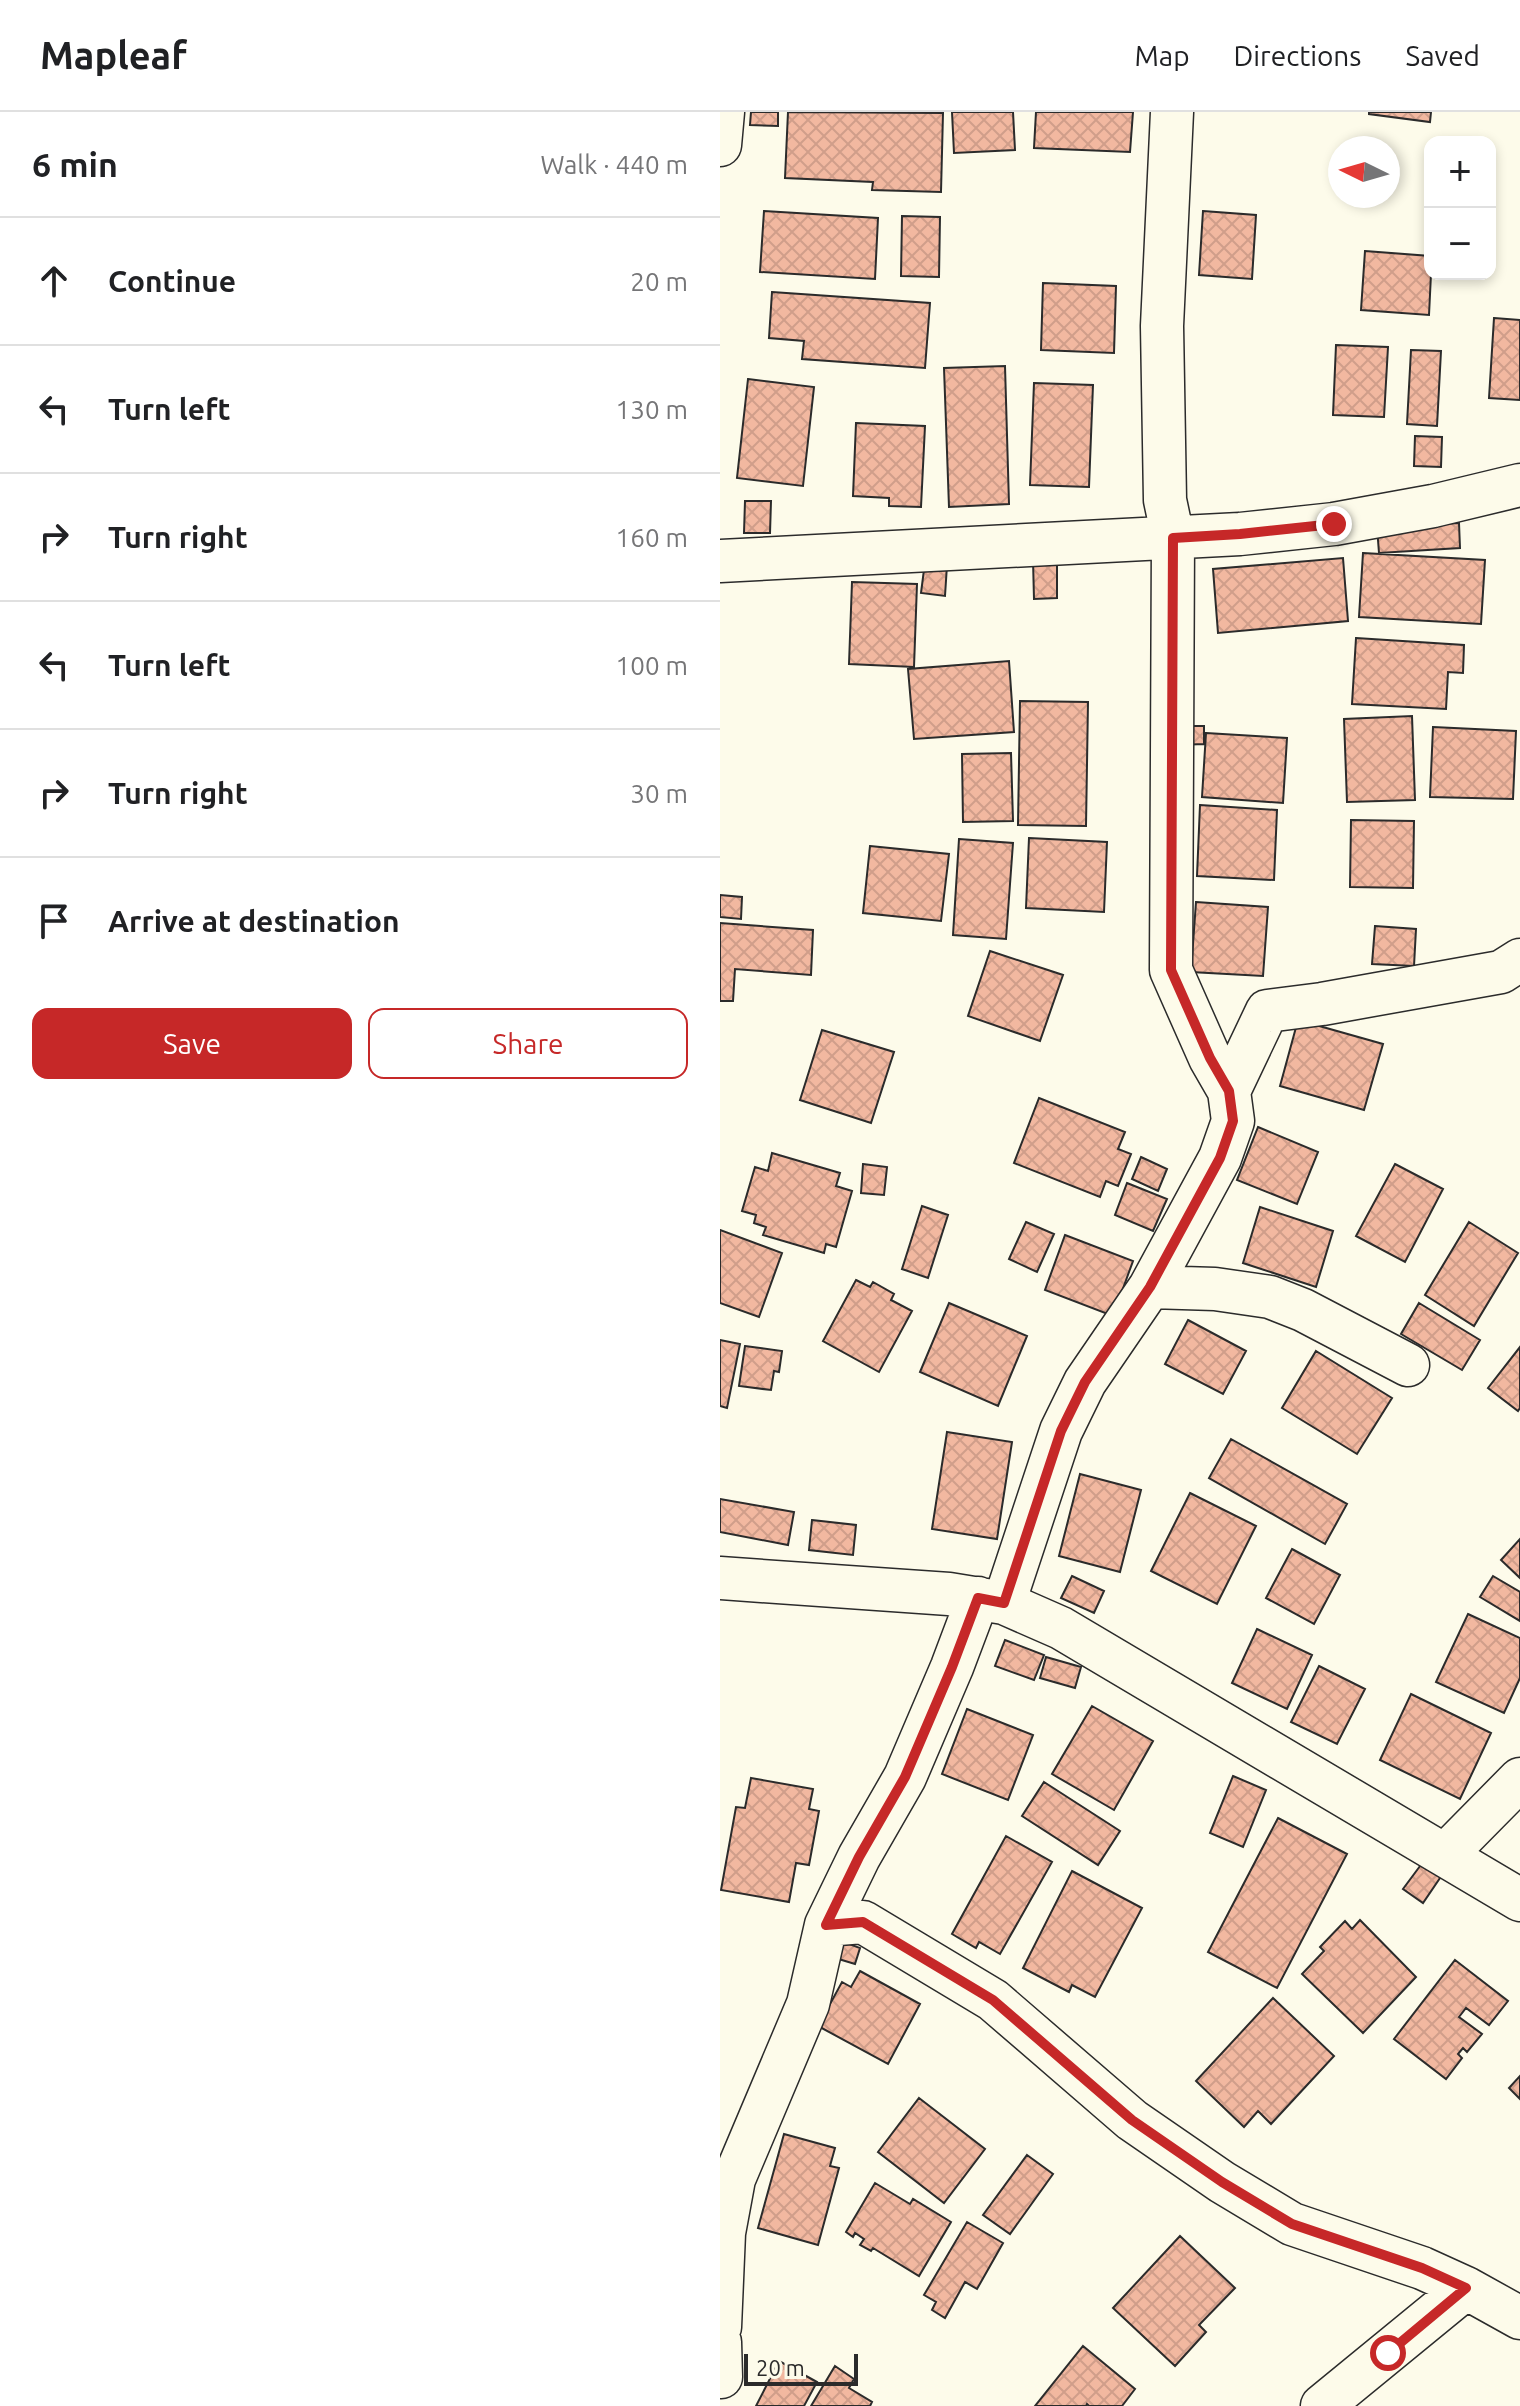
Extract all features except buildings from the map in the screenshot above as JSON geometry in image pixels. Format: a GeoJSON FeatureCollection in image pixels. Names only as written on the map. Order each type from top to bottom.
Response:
{"type":"FeatureCollection","features":[{"type":"Feature","properties":{"kind":"street"},"geometry":{"type":"LineString","coordinates":[[720,145],[723,112]]}},
{"type":"Feature","properties":{"kind":"street"},"geometry":{"type":"LineString","coordinates":[[720,2327],[727,2179],[808,2004],[826,1925],[859,1857],[905,1777],[952,1667],[991,1600],[1061,1431],[1085,1382],[1150,1287],[1220,1158],[1233,1121],[1229,1091],[1210,1058],[1171,970],[1173,538],[1165,500],[1162,326],[1172,112]]}},
{"type":"Feature","properties":{"kind":"street"},"geometry":{"type":"LineString","coordinates":[[720,561],[1240,534],[1334,524],[1433,506],[1520,485]]}},
{"type":"Feature","properties":{"kind":"street"},"geometry":{"type":"LineString","coordinates":[[1229,1091],[1267,1011],[1501,972],[1520,960]]}},
{"type":"Feature","properties":{"kind":"street"},"geometry":{"type":"LineString","coordinates":[[1150,1287],[1215,1289],[1270,1297],[1303,1310],[1408,1365]]}},
{"type":"Feature","properties":{"kind":"street"},"geometry":{"type":"LineString","coordinates":[[720,1578],[949,1594],[991,1600],[1061,1628],[1520,1900]]}},
{"type":"Feature","properties":{"kind":"street"},"geometry":{"type":"LineString","coordinates":[[1446,1854],[1520,1779]]}},
{"type":"Feature","properties":{"kind":"street"},"geometry":{"type":"LineString","coordinates":[[826,1925],[863,1922],[993,2000],[1132,2120],[1222,2182],[1292,2224],[1422,2268],[1520,2318]]}},
{"type":"Feature","properties":{"kind":"street"},"geometry":{"type":"LineString","coordinates":[[1322,2406],[1466,2288]]}},
{"type":"Feature","properties":{"kind":"street"},"geometry":{"type":"LineString","coordinates":[[720,2342],[721,2377]]}},
{"type":"Feature","properties":{"kind":"route"},"geometry":{"type":"LineString","coordinates":[[1334,524],[1173,538],[1171,970],[1210,1058],[1229,1091],[1233,1121],[1220,1158],[1150,1287],[1085,1382],[1061,1431],[1004,1603],[978,1598],[905,1777],[859,1857],[826,1925],[863,1922],[993,2000],[1132,2120],[1222,2182],[1292,2224],[1422,2268],[1466,2288],[1388,2353]]}}]}
